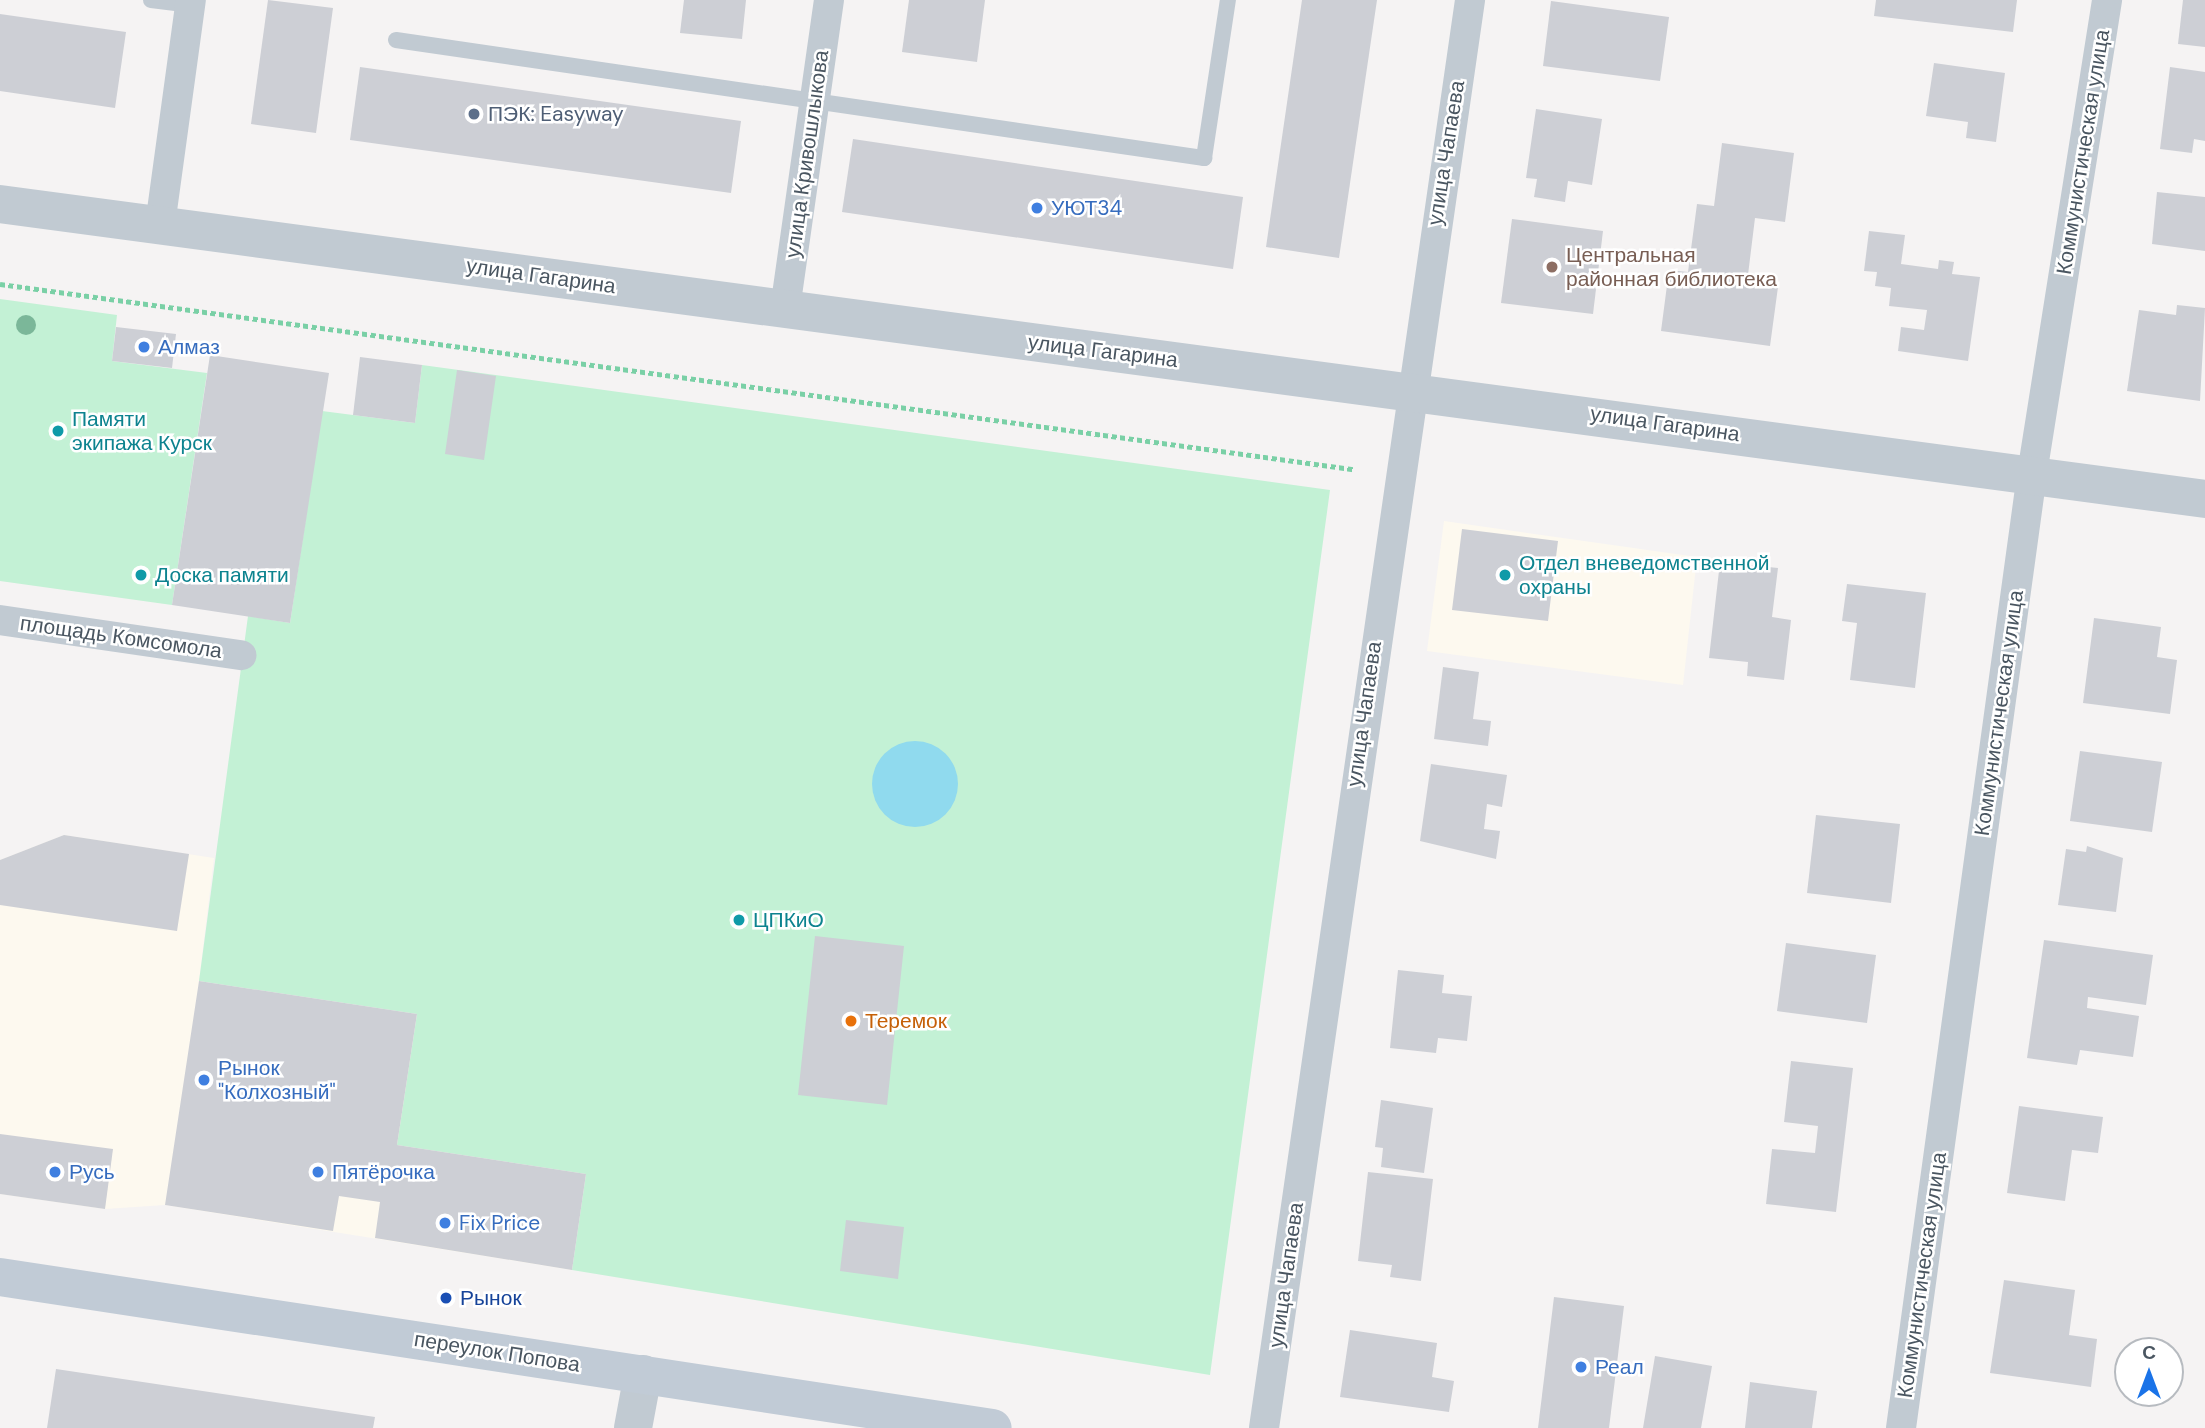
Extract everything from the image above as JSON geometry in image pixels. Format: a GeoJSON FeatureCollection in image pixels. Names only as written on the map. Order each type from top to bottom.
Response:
{"type":"FeatureCollection","features":[{"type":"Feature","properties":{"kind":"main road","name":"переулок Попова"},"geometry":{"type":"LineString","coordinates":[[0,1277],[993,1428]]}},
{"type":"Feature","properties":{"kind":"street","name":"улица Кривошлыкова"},"geometry":{"type":"LineString","coordinates":[[785,309],[829,0]]}},
{"type":"Feature","properties":{"kind":"street","name":"улица Чапаева"},"geometry":{"type":"LineString","coordinates":[[1264,1428],[1410,390],[1470,0]]}},
{"type":"Feature","properties":{"kind":"street","name":"Коммунистическая улица"},"geometry":{"type":"LineString","coordinates":[[1902,1428],[2032,474],[2107,0]]}},
{"type":"Feature","properties":{"kind":"street"},"geometry":{"type":"LineString","coordinates":[[160,225],[191,3]]}},
{"type":"Feature","properties":{"kind":"street","name":"улица Гагарина"},"geometry":{"type":"LineString","coordinates":[[0,204],[1410,390],[2205,499]]}},
{"type":"Feature","properties":{"kind":"street","name":"площадь Комсомола"},"geometry":{"type":"LineString","coordinates":[[0,620],[241,655]]}},
{"type":"Feature","properties":{"kind":"street"},"geometry":{"type":"LineString","coordinates":[[633,1428],[643,1374]]}},
{"type":"Feature","properties":{"kind":"lane"},"geometry":{"type":"LineString","coordinates":[[151,0],[191,3]]}},
{"type":"Feature","properties":{"kind":"lane"},"geometry":{"type":"LineString","coordinates":[[396,40],[1204,158],[1228,0]]}},
{"type":"Feature","properties":{"kind":"path"},"geometry":{"type":"LineString","coordinates":[[0,284],[1353,469]]}},
{"type":"Feature","properties":{"kind":"shaded area"},"geometry":{"type":"Polygon","coordinates":[[[1444,521],[1697,557],[1683,685],[1427,651],[1444,521]]]}},
{"type":"Feature","properties":{"kind":"shaded area","name":"Рынок \"Колхозный\""},"geometry":{"type":"Polygon","coordinates":[[[64,835],[214,858],[199,981],[417,1014],[398,1145],[586,1174],[572,1270],[165,1205],[105,1209],[0,1194],[0,860],[64,835]]]}},
{"type":"Feature","properties":{"kind":"green space"},"geometry":{"type":"Polygon","coordinates":[[[0,299],[117,315],[112,361],[207,373],[172,605],[0,581],[0,299]]]}},
{"type":"Feature","properties":{"kind":"green space","name":"ЦПКиО"},"geometry":{"type":"Polygon","coordinates":[[[422,365],[1330,490],[1210,1375],[572,1270],[586,1174],[397,1145],[417,1014],[199,981],[248,616],[290,623],[322,411],[415,423],[422,365]]]}},
{"type":"Feature","properties":{"kind":"water"},"geometry":{"type":"Polygon","coordinates":[[[915,741],[931,745],[945,754],[954,768],[958,784],[954,800],[945,814],[931,823],[915,827],[899,823],[885,814],[876,800],[872,784],[876,768],[885,754],[899,745],[915,741]]]}},
{"type":"Feature","properties":{"kind":"building"},"geometry":{"type":"Polygon","coordinates":[[[268,0],[333,8],[316,133],[251,124],[268,0]]]}},
{"type":"Feature","properties":{"kind":"building"},"geometry":{"type":"Polygon","coordinates":[[[684,0],[746,0],[742,39],[680,33],[684,0]]]}},
{"type":"Feature","properties":{"kind":"building"},"geometry":{"type":"Polygon","coordinates":[[[909,0],[985,0],[977,62],[902,52],[909,0]]]}},
{"type":"Feature","properties":{"kind":"building"},"geometry":{"type":"Polygon","coordinates":[[[1302,0],[1377,0],[1339,258],[1266,247],[1302,0]]]}},
{"type":"Feature","properties":{"kind":"building"},"geometry":{"type":"Polygon","coordinates":[[[1876,0],[2017,0],[2013,32],[1874,16],[1876,0]]]}},
{"type":"Feature","properties":{"kind":"building"},"geometry":{"type":"Polygon","coordinates":[[[2183,0],[2205,0],[2205,47],[2178,44],[2183,0]]]}},
{"type":"Feature","properties":{"kind":"building"},"geometry":{"type":"Polygon","coordinates":[[[1551,1],[1669,17],[1660,81],[1543,66],[1551,1]]]}},
{"type":"Feature","properties":{"kind":"building"},"geometry":{"type":"Polygon","coordinates":[[[0,14],[126,32],[115,108],[0,91],[0,14]]]}},
{"type":"Feature","properties":{"kind":"building"},"geometry":{"type":"Polygon","coordinates":[[[1934,63],[2005,73],[1996,142],[1966,138],[1968,122],[1926,116],[1934,63]]]}},
{"type":"Feature","properties":{"kind":"building"},"geometry":{"type":"Polygon","coordinates":[[[360,67],[741,121],[731,193],[350,140],[360,67]]]}},
{"type":"Feature","properties":{"kind":"building"},"geometry":{"type":"Polygon","coordinates":[[[2170,67],[2205,72],[2205,141],[2194,139],[2192,153],[2160,149],[2170,67]]]}},
{"type":"Feature","properties":{"kind":"building"},"geometry":{"type":"Polygon","coordinates":[[[1536,109],[1602,119],[1592,185],[1568,181],[1565,202],[1534,197],[1537,179],[1526,178],[1536,109]]]}},
{"type":"Feature","properties":{"kind":"building"},"geometry":{"type":"Polygon","coordinates":[[[853,139],[1243,197],[1233,269],[842,212],[853,139]]]}},
{"type":"Feature","properties":{"kind":"building"},"geometry":{"type":"Polygon","coordinates":[[[1722,143],[1794,153],[1785,222],[1755,218],[1747,283],[1778,287],[1770,346],[1661,331],[1669,270],[1688,272],[1697,204],[1714,206],[1722,143]]]}},
{"type":"Feature","properties":{"kind":"building"},"geometry":{"type":"Polygon","coordinates":[[[2157,192],[2205,197],[2205,251],[2152,244],[2157,192]]]}},
{"type":"Feature","properties":{"kind":"building","name":"Центральная районная библиотека"},"geometry":{"type":"Polygon","coordinates":[[[1512,219],[1603,231],[1593,314],[1501,303],[1512,219]]]}},
{"type":"Feature","properties":{"kind":"building"},"geometry":{"type":"Polygon","coordinates":[[[1869,231],[1905,235],[1901,264],[1938,269],[1939,260],[1954,262],[1952,274],[1980,277],[1968,361],[1898,351],[1901,327],[1924,330],[1927,310],[1889,306],[1891,288],[1875,286],[1877,272],[1864,271],[1869,231]]]}},
{"type":"Feature","properties":{"kind":"building"},"geometry":{"type":"Polygon","coordinates":[[[2177,305],[2205,308],[2200,401],[2127,391],[2139,310],[2176,315],[2177,305]]]}},
{"type":"Feature","properties":{"kind":"building","name":"Алмаз"},"geometry":{"type":"Polygon","coordinates":[[[116,327],[176,334],[172,368],[112,361],[116,327]]]}},
{"type":"Feature","properties":{"kind":"building"},"geometry":{"type":"Polygon","coordinates":[[[210,355],[329,373],[290,623],[172,605],[210,355]]]}},
{"type":"Feature","properties":{"kind":"building"},"geometry":{"type":"Polygon","coordinates":[[[360,357],[422,365],[415,423],[353,415],[360,357]]]}},
{"type":"Feature","properties":{"kind":"building"},"geometry":{"type":"Polygon","coordinates":[[[457,370],[496,376],[484,460],[445,454],[457,370]]]}},
{"type":"Feature","properties":{"kind":"building","name":"Отдел вневедомственной охраны"},"geometry":{"type":"Polygon","coordinates":[[[1462,529],[1558,541],[1548,621],[1452,610],[1462,529]]]}},
{"type":"Feature","properties":{"kind":"building"},"geometry":{"type":"Polygon","coordinates":[[[1720,562],[1778,568],[1772,617],[1791,620],[1784,680],[1747,676],[1748,662],[1709,658],[1720,562]]]}},
{"type":"Feature","properties":{"kind":"building"},"geometry":{"type":"Polygon","coordinates":[[[1847,584],[1926,593],[1915,688],[1850,680],[1857,623],[1842,621],[1847,584]]]}},
{"type":"Feature","properties":{"kind":"building"},"geometry":{"type":"Polygon","coordinates":[[[2094,618],[2161,627],[2157,657],[2177,660],[2170,714],[2083,703],[2094,618]]]}},
{"type":"Feature","properties":{"kind":"building"},"geometry":{"type":"Polygon","coordinates":[[[1443,667],[1479,672],[1473,719],[1491,721],[1488,746],[1434,739],[1443,667]]]}},
{"type":"Feature","properties":{"kind":"building"},"geometry":{"type":"Polygon","coordinates":[[[2080,751],[2162,762],[2152,832],[2070,821],[2080,751]]]}},
{"type":"Feature","properties":{"kind":"building"},"geometry":{"type":"Polygon","coordinates":[[[1431,764],[1507,775],[1502,807],[1487,804],[1484,829],[1500,831],[1496,859],[1420,841],[1431,764]]]}},
{"type":"Feature","properties":{"kind":"building"},"geometry":{"type":"Polygon","coordinates":[[[1816,815],[1900,824],[1891,903],[1807,893],[1816,815]]]}},
{"type":"Feature","properties":{"kind":"building"},"geometry":{"type":"Polygon","coordinates":[[[64,835],[189,854],[177,931],[0,905],[0,860],[64,835]]]}},
{"type":"Feature","properties":{"kind":"building"},"geometry":{"type":"Polygon","coordinates":[[[2087,846],[2123,858],[2116,912],[2058,905],[2066,849],[2086,852],[2087,846]]]}},
{"type":"Feature","properties":{"kind":"building","name":"Теремок"},"geometry":{"type":"Polygon","coordinates":[[[815,936],[904,946],[887,1105],[798,1095],[815,936]]]}},
{"type":"Feature","properties":{"kind":"building"},"geometry":{"type":"Polygon","coordinates":[[[2044,940],[2153,955],[2146,1005],[2088,997],[2087,1008],[2139,1016],[2133,1057],[2080,1050],[2077,1065],[2027,1058],[2044,940]]]}},
{"type":"Feature","properties":{"kind":"building"},"geometry":{"type":"Polygon","coordinates":[[[1786,943],[1876,955],[1867,1023],[1777,1011],[1786,943]]]}},
{"type":"Feature","properties":{"kind":"building"},"geometry":{"type":"Polygon","coordinates":[[[1398,970],[1444,975],[1442,993],[1472,996],[1467,1041],[1438,1038],[1436,1053],[1390,1048],[1398,970]]]}},
{"type":"Feature","properties":{"kind":"building"},"geometry":{"type":"Polygon","coordinates":[[[199,981],[417,1014],[397,1145],[586,1174],[572,1270],[375,1238],[380,1202],[339,1196],[333,1231],[165,1205],[199,981]]]}},
{"type":"Feature","properties":{"kind":"building"},"geometry":{"type":"Polygon","coordinates":[[[1791,1061],[1853,1068],[1836,1212],[1766,1204],[1772,1149],[1815,1153],[1818,1126],[1784,1122],[1791,1061]]]}},
{"type":"Feature","properties":{"kind":"building"},"geometry":{"type":"Polygon","coordinates":[[[1381,1100],[1433,1108],[1424,1173],[1381,1167],[1383,1148],[1375,1147],[1381,1100]]]}},
{"type":"Feature","properties":{"kind":"building"},"geometry":{"type":"Polygon","coordinates":[[[2019,1106],[2103,1117],[2098,1153],[2072,1150],[2065,1201],[2007,1193],[2019,1106]]]}},
{"type":"Feature","properties":{"kind":"building","name":"Русь"},"geometry":{"type":"Polygon","coordinates":[[[0,1134],[113,1149],[105,1209],[0,1194],[0,1134]]]}},
{"type":"Feature","properties":{"kind":"building"},"geometry":{"type":"Polygon","coordinates":[[[1368,1172],[1433,1179],[1421,1281],[1390,1277],[1392,1265],[1358,1261],[1368,1172]]]}},
{"type":"Feature","properties":{"kind":"building"},"geometry":{"type":"Polygon","coordinates":[[[846,1220],[904,1227],[898,1279],[840,1271],[846,1220]]]}},
{"type":"Feature","properties":{"kind":"building"},"geometry":{"type":"Polygon","coordinates":[[[2004,1280],[2075,1290],[2069,1335],[2097,1339],[2091,1387],[1990,1373],[2004,1280]]]}},
{"type":"Feature","properties":{"kind":"building","name":"Реал"},"geometry":{"type":"Polygon","coordinates":[[[1554,1297],[1624,1306],[1609,1428],[1538,1428],[1554,1297]]]}},
{"type":"Feature","properties":{"kind":"building"},"geometry":{"type":"Polygon","coordinates":[[[1350,1330],[1437,1343],[1432,1377],[1454,1381],[1449,1412],[1340,1397],[1350,1330]]]}},
{"type":"Feature","properties":{"kind":"building"},"geometry":{"type":"Polygon","coordinates":[[[1655,1356],[1712,1366],[1701,1428],[1643,1428],[1655,1356]]]}},
{"type":"Feature","properties":{"kind":"building"},"geometry":{"type":"Polygon","coordinates":[[[56,1369],[375,1417],[373,1428],[47,1428],[56,1369]]]}},
{"type":"Feature","properties":{"kind":"building"},"geometry":{"type":"Polygon","coordinates":[[[1750,1382],[1817,1391],[1812,1428],[1745,1428],[1750,1382]]]}},
{"type":"Feature","properties":{"kind":"place","name":"ПЭК: Easyway"},"geometry":{"type":"Point","coordinates":[474,114]}},
{"type":"Feature","properties":{"kind":"place","name":"УЮТ34"},"geometry":{"type":"Point","coordinates":[1037,208]}},
{"type":"Feature","properties":{"kind":"place","name":"Центральная районная библиотека"},"geometry":{"type":"Point","coordinates":[1552,267]}},
{"type":"Feature","properties":{"kind":"place","name":"Алмаз"},"geometry":{"type":"Point","coordinates":[144,347]}},
{"type":"Feature","properties":{"kind":"place","name":"Памяти экипажа Курск"},"geometry":{"type":"Point","coordinates":[58,431]}},
{"type":"Feature","properties":{"kind":"place","name":"Доска памяти"},"geometry":{"type":"Point","coordinates":[141,575]}},
{"type":"Feature","properties":{"kind":"place","name":"Отдел вневедомственной охраны"},"geometry":{"type":"Point","coordinates":[1505,575]}},
{"type":"Feature","properties":{"kind":"place","name":"ЦПКиО"},"geometry":{"type":"Point","coordinates":[739,920]}},
{"type":"Feature","properties":{"kind":"place","name":"Теремок"},"geometry":{"type":"Point","coordinates":[851,1021]}},
{"type":"Feature","properties":{"kind":"place","name":"Рынок \"Колхозный\""},"geometry":{"type":"Point","coordinates":[204,1080]}},
{"type":"Feature","properties":{"kind":"place","name":"Русь"},"geometry":{"type":"Point","coordinates":[55,1172]}},
{"type":"Feature","properties":{"kind":"place","name":"Пятёрочка"},"geometry":{"type":"Point","coordinates":[318,1172]}},
{"type":"Feature","properties":{"kind":"place","name":"Fix Price"},"geometry":{"type":"Point","coordinates":[445,1223]}},
{"type":"Feature","properties":{"kind":"place","name":"Рынок"},"geometry":{"type":"Point","coordinates":[446,1298]}},
{"type":"Feature","properties":{"kind":"place","name":"Реал"},"geometry":{"type":"Point","coordinates":[1581,1367]}}]}
